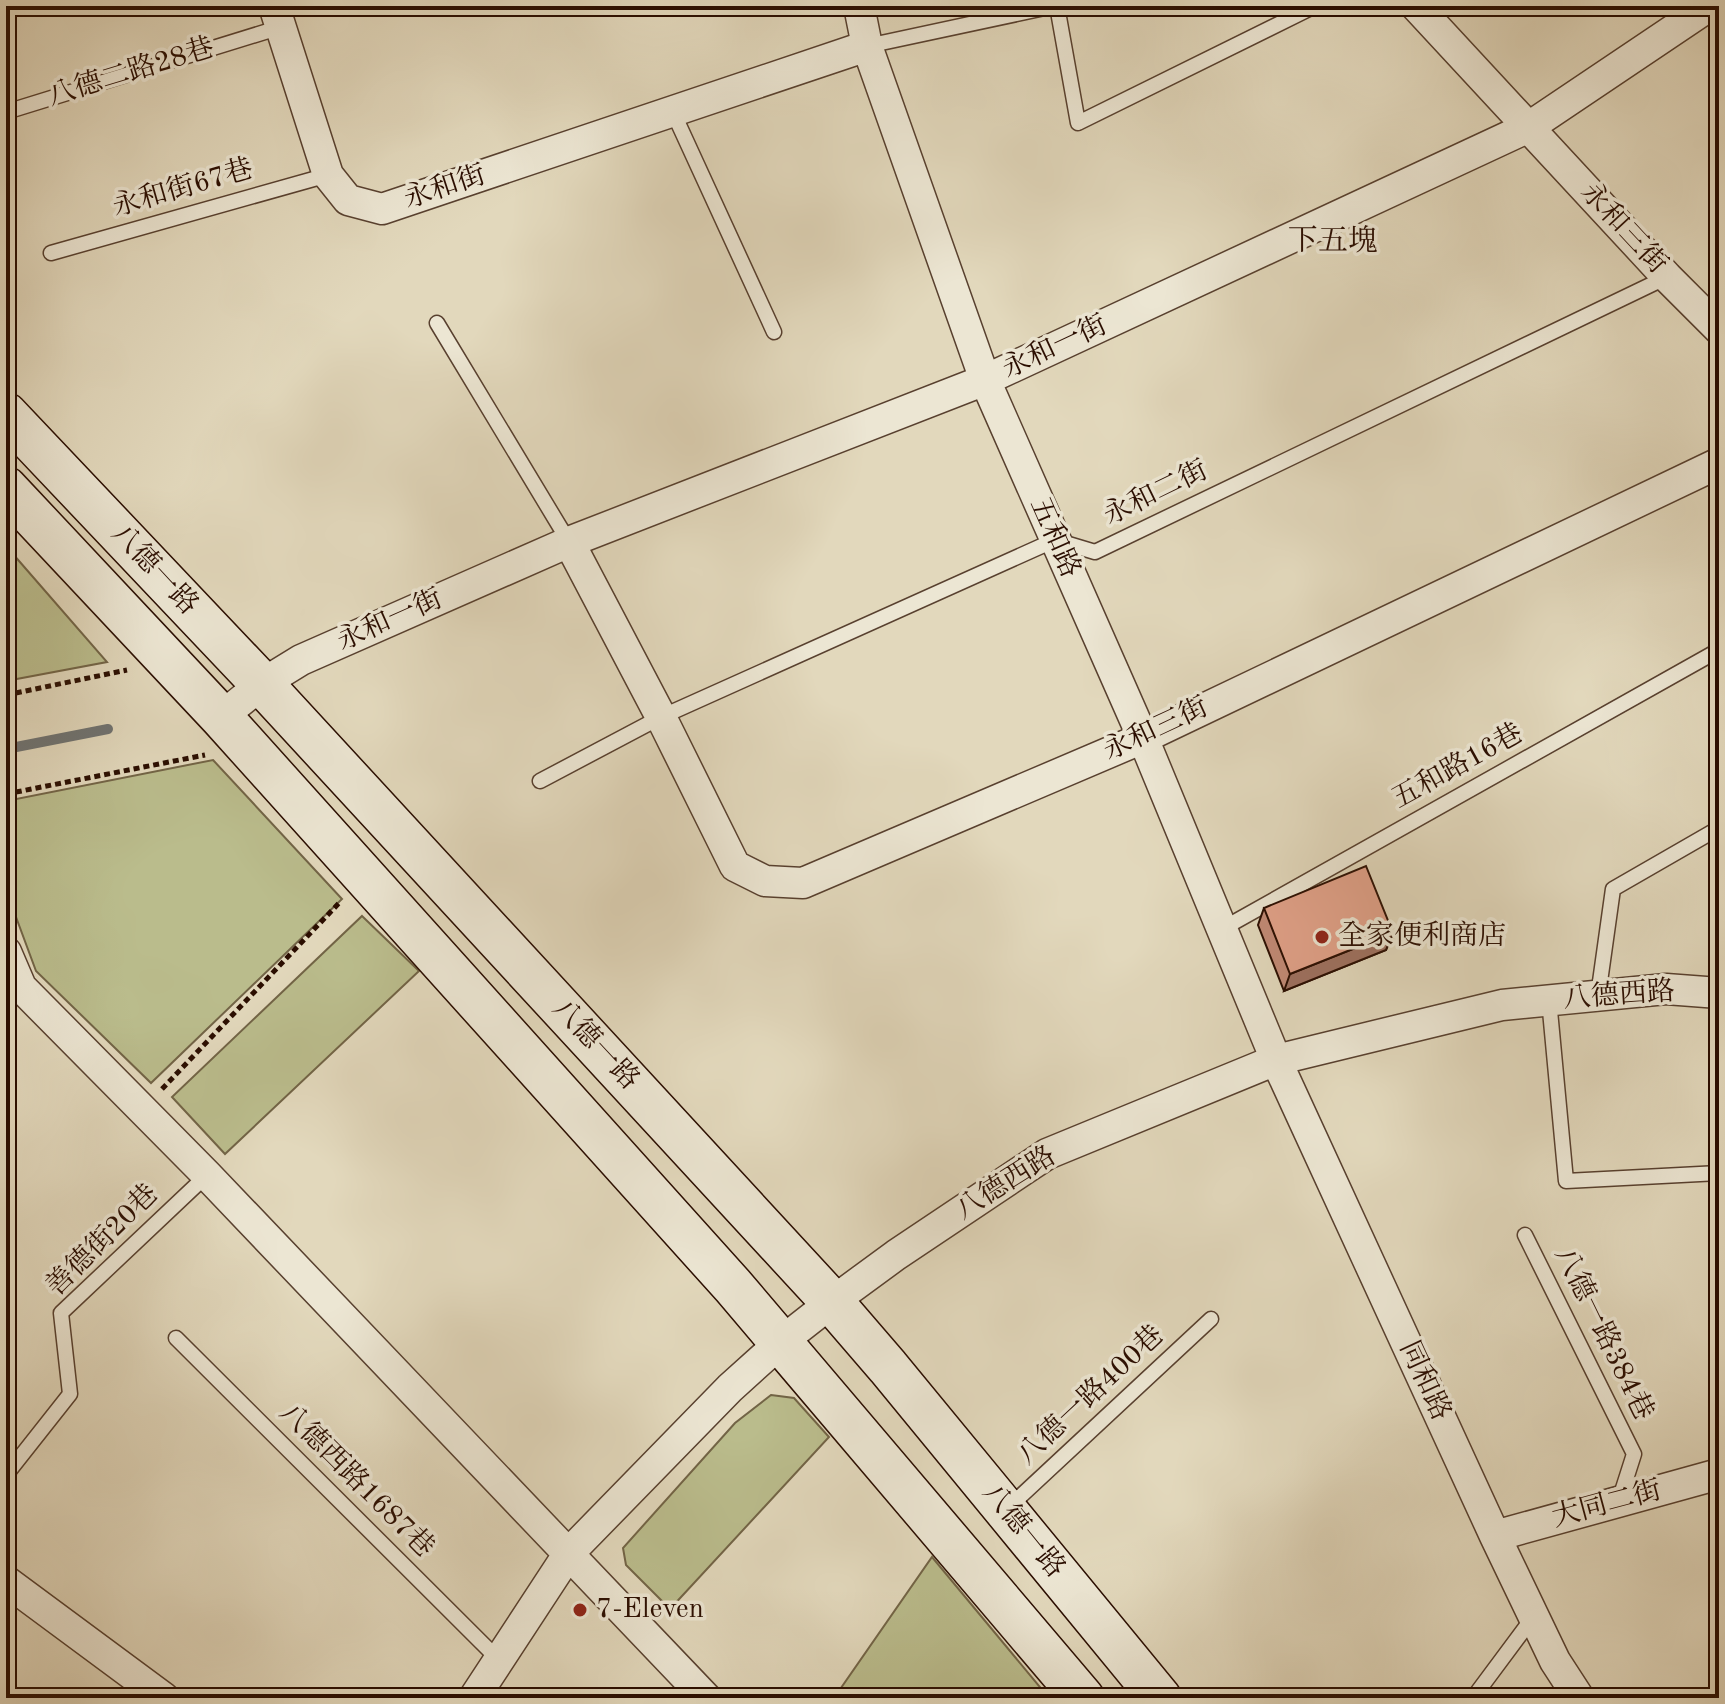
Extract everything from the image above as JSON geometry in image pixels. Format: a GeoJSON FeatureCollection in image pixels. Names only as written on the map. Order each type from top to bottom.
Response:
{"type":"FeatureCollection","features":[{"type":"Feature","properties":{"kind":"street","name":"五和路"},"geometry":{"type":"LineString","coordinates":[[859,6],[867,46],[985,380],[1143,738],[1276,1060]]}},
{"type":"Feature","properties":{"kind":"street"},"geometry":{"type":"LineString","coordinates":[[1416,6],[1529,127]]}},
{"type":"Feature","properties":{"kind":"street","name":"永和一街"},"geometry":{"type":"LineString","coordinates":[[234,732],[262,684],[301,660],[569,542],[985,380],[1529,127],[1709,6]]}},
{"type":"Feature","properties":{"kind":"street","name":"永和街"},"geometry":{"type":"LineString","coordinates":[[278,16],[328,175],[348,200],[382,209],[867,46]]}},
{"type":"Feature","properties":{"kind":"street","name":"永和三街"},"geometry":{"type":"LineString","coordinates":[[1529,127],[1719,329]]}},
{"type":"Feature","properties":{"kind":"street","name":"八德一路"},"geometry":{"type":"LineString","coordinates":[[6,414],[262,684],[832,1302],[1160,1698]]}},
{"type":"Feature","properties":{"kind":"street","name":"永和三街"},"geometry":{"type":"LineString","coordinates":[[661,717],[735,866],[765,881],[803,883],[1143,738],[1719,463]]}},
{"type":"Feature","properties":{"kind":"street","name":"八德一路"},"geometry":{"type":"LineString","coordinates":[[6,488],[234,732],[733,1286],[1083,1698]]}},
{"type":"Feature","properties":{"kind":"street"},"geometry":{"type":"LineString","coordinates":[[569,542],[661,717]]}},
{"type":"Feature","properties":{"kind":"street"},"geometry":{"type":"LineString","coordinates":[[6,952],[21,987],[207,1175],[706,1698]]}},
{"type":"Feature","properties":{"kind":"street","name":"八德西路"},"geometry":{"type":"LineString","coordinates":[[474,1698],[569,1553],[730,1388],[832,1302],[896,1255],[1047,1154],[1276,1060],[1502,1005],[1666,989],[1719,993]]}},
{"type":"Feature","properties":{"kind":"street","name":"同和路"},"geometry":{"type":"LineString","coordinates":[[1276,1060],[1495,1536],[1555,1661],[1579,1698]]}},
{"type":"Feature","properties":{"kind":"street","name":"大同二街"},"geometry":{"type":"LineString","coordinates":[[1495,1536],[1719,1474]]}},
{"type":"Feature","properties":{"kind":"street"},"geometry":{"type":"LineString","coordinates":[[12,1591],[164,1698]]}},
{"type":"Feature","properties":{"kind":"lane"},"geometry":{"type":"LineString","coordinates":[[867,46],[1056,6],[1078,123],[1315,6]]}},
{"type":"Feature","properties":{"kind":"lane","name":"八德二路28巷"},"geometry":{"type":"LineString","coordinates":[[6,112],[278,16]]}},
{"type":"Feature","properties":{"kind":"lane"},"geometry":{"type":"LineString","coordinates":[[673,112],[774,332]]}},
{"type":"Feature","properties":{"kind":"lane","name":"永和街67巷"},"geometry":{"type":"LineString","coordinates":[[51,253],[328,175]]}},
{"type":"Feature","properties":{"kind":"lane","name":"永和二街"},"geometry":{"type":"LineString","coordinates":[[1055,540],[1095,552],[1667,277]]}},
{"type":"Feature","properties":{"kind":"lane"},"geometry":{"type":"LineString","coordinates":[[437,323],[569,542]]}},
{"type":"Feature","properties":{"kind":"lane"},"geometry":{"type":"LineString","coordinates":[[540,781],[661,717],[1055,540]]}},
{"type":"Feature","properties":{"kind":"lane","name":"五和路16巷"},"geometry":{"type":"LineString","coordinates":[[1222,929],[1719,650]]}},
{"type":"Feature","properties":{"kind":"lane"},"geometry":{"type":"LineString","coordinates":[[1598,996],[1613,889],[1719,828]]}},
{"type":"Feature","properties":{"kind":"lane"},"geometry":{"type":"LineString","coordinates":[[1549,1000],[1566,1181],[1719,1173]]}},
{"type":"Feature","properties":{"kind":"lane","name":"善德街20巷"},"geometry":{"type":"LineString","coordinates":[[6,1475],[70,1394],[61,1313],[207,1175]]}},
{"type":"Feature","properties":{"kind":"lane","name":"八德一路384巷"},"geometry":{"type":"LineString","coordinates":[[1525,1235],[1634,1454],[1619,1502]]}},
{"type":"Feature","properties":{"kind":"lane","name":"八德一路400巷"},"geometry":{"type":"LineString","coordinates":[[1006,1511],[1211,1319]]}},
{"type":"Feature","properties":{"kind":"lane","name":"八德西路1687巷"},"geometry":{"type":"LineString","coordinates":[[176,1338],[499,1660]]}},
{"type":"Feature","properties":{"kind":"lane"},"geometry":{"type":"LineString","coordinates":[[1473,1698],[1534,1616]]}},
{"type":"Feature","properties":{"kind":"path"},"geometry":{"type":"LineString","coordinates":[[6,695],[169,662]]}},
{"type":"Feature","properties":{"kind":"path"},"geometry":{"type":"LineString","coordinates":[[6,794],[234,732]]}},
{"type":"Feature","properties":{"kind":"path"},"geometry":{"type":"LineString","coordinates":[[142,1110],[364,877]]}},
{"type":"Feature","properties":{"kind":"green space"},"geometry":{"type":"Polygon","coordinates":[[[6,546],[107,662],[6,681],[6,546]]]}},
{"type":"Feature","properties":{"kind":"green space"},"geometry":{"type":"Polygon","coordinates":[[[213,760],[342,899],[151,1083],[36,971],[6,890],[6,801],[213,760]]]}},
{"type":"Feature","properties":{"kind":"green space"},"geometry":{"type":"Polygon","coordinates":[[[362,916],[419,971],[225,1154],[172,1097],[362,916]]]}},
{"type":"Feature","properties":{"kind":"green space"},"geometry":{"type":"Polygon","coordinates":[[[771,1395],[794,1398],[829,1437],[670,1609],[626,1565],[623,1548],[735,1423],[771,1395]]]}},
{"type":"Feature","properties":{"kind":"green space"},"geometry":{"type":"Polygon","coordinates":[[[932,1557],[1049,1698],[834,1698],[932,1557]]]}},
{"type":"Feature","properties":{"kind":"building","name":"全家便利商店"},"geometry":{"type":"Polygon","coordinates":[[[1366,866],[1393,933],[1290,974],[1264,908],[1366,866]]]}},
{"type":"Feature","properties":{"kind":"waterway"},"geometry":{"type":"LineString","coordinates":[[6,749],[108,729]]}},
{"type":"Feature","properties":{"kind":"place","name":"全家便利商店"},"geometry":{"type":"Point","coordinates":[1322,937]}},
{"type":"Feature","properties":{"kind":"place","name":"7-Eleven"},"geometry":{"type":"Point","coordinates":[580,1610]}},
{"type":"Feature","properties":{"kind":"district","name":"下五塊"},"geometry":{"type":"Point","coordinates":[1333,242]}}]}
